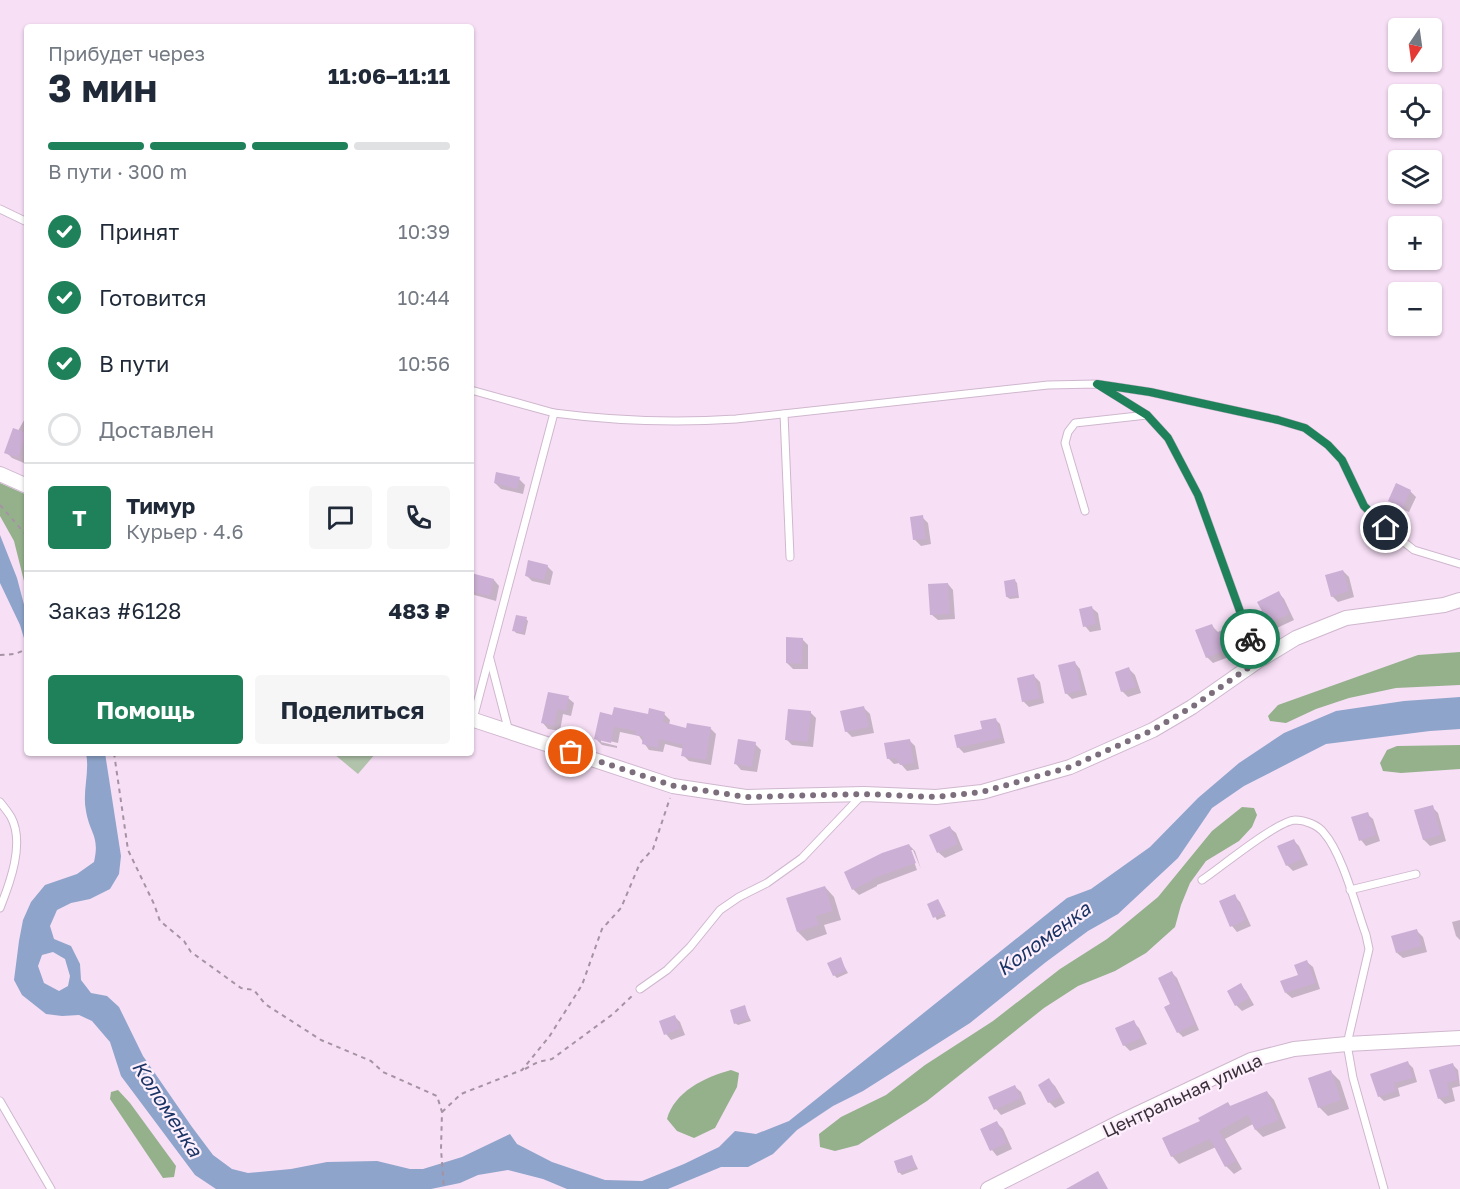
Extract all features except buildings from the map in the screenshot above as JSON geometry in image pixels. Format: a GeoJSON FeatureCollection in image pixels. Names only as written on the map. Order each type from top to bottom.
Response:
{"type":"FeatureCollection","features":[{"type":"Feature","properties":{"kind":"street"},"geometry":{"type":"LineString","coordinates":[[0,474],[24,485]]}},
{"type":"Feature","properties":{"kind":"street"},"geometry":{"type":"LineString","coordinates":[[474,720],[674,786],[746,797],[864,794],[936,797],[982,792],[1070,767],[1153,730],[1296,638],[1346,618],[1460,600]]}},
{"type":"Feature","properties":{"kind":"street","name":"Центральная улица"},"geometry":{"type":"LineString","coordinates":[[988,1189],[1122,1121],[1251,1060],[1294,1049],[1460,1038]]}},
{"type":"Feature","properties":{"kind":"lane"},"geometry":{"type":"LineString","coordinates":[[0,209],[24,221]]}},
{"type":"Feature","properties":{"kind":"lane"},"geometry":{"type":"LineString","coordinates":[[1097,384],[1147,415],[1168,438],[1198,495],[1258,661]]}},
{"type":"Feature","properties":{"kind":"lane"},"geometry":{"type":"LineString","coordinates":[[474,391],[554,413],[605,420],[684,422],[784,414],[1048,385],[1097,384],[1150,392],[1305,428],[1328,445],[1342,460],[1364,506],[1386,528],[1414,550],[1460,564]]}},
{"type":"Feature","properties":{"kind":"lane"},"geometry":{"type":"LineString","coordinates":[[474,712],[554,413]]}},
{"type":"Feature","properties":{"kind":"lane"},"geometry":{"type":"LineString","coordinates":[[784,414],[790,557]]}},
{"type":"Feature","properties":{"kind":"lane"},"geometry":{"type":"LineString","coordinates":[[1084,512],[1065,442],[1068,432],[1074,423],[1147,415]]}},
{"type":"Feature","properties":{"kind":"lane"},"geometry":{"type":"LineString","coordinates":[[490,656],[509,732]]}},
{"type":"Feature","properties":{"kind":"lane"},"geometry":{"type":"LineString","coordinates":[[640,989],[667,970],[690,947],[720,910],[739,897],[767,883],[802,858],[864,794]]}},
{"type":"Feature","properties":{"kind":"lane"},"geometry":{"type":"LineString","coordinates":[[0,802],[12,818],[16,838],[12,880],[0,908]]}},
{"type":"Feature","properties":{"kind":"lane"},"geometry":{"type":"LineString","coordinates":[[1203,880],[1279,826],[1294,820],[1310,823],[1323,830],[1334,846],[1369,949],[1347,1044],[1353,1078],[1384,1189]]}},
{"type":"Feature","properties":{"kind":"lane"},"geometry":{"type":"LineString","coordinates":[[1350,890],[1416,874]]}},
{"type":"Feature","properties":{"kind":"lane"},"geometry":{"type":"LineString","coordinates":[[0,1101],[51,1189]]}},
{"type":"Feature","properties":{"kind":"path"},"geometry":{"type":"LineString","coordinates":[[0,505],[24,533]]}},
{"type":"Feature","properties":{"kind":"path"},"geometry":{"type":"LineString","coordinates":[[0,655],[15,654],[24,650]]}},
{"type":"Feature","properties":{"kind":"path"},"geometry":{"type":"LineString","coordinates":[[114,756],[128,850],[160,921],[184,941],[191,952],[241,988],[254,990],[265,1004],[321,1040],[371,1061],[383,1072],[437,1096],[442,1112],[441,1149],[444,1189]]}},
{"type":"Feature","properties":{"kind":"path"},"geometry":{"type":"LineString","coordinates":[[522,1070],[549,1037],[582,985],[602,929],[621,908],[640,864],[653,849],[674,786]]}},
{"type":"Feature","properties":{"kind":"path"},"geometry":{"type":"LineString","coordinates":[[442,1112],[461,1094],[538,1062],[552,1059],[614,1014],[640,989]]}},
{"type":"Feature","properties":{"kind":"green space"},"geometry":{"type":"Polygon","coordinates":[[[0,483],[24,494],[24,581],[14,541],[0,516],[0,483]]]}},
{"type":"Feature","properties":{"kind":"green space"},"geometry":{"type":"Polygon","coordinates":[[[1460,652],[1460,685],[1396,688],[1349,698],[1316,709],[1286,723],[1270,721],[1268,716],[1278,705],[1418,655],[1460,652]]]}},
{"type":"Feature","properties":{"kind":"green space"},"geometry":{"type":"Polygon","coordinates":[[[1460,745],[1460,769],[1401,773],[1383,771],[1380,763],[1387,750],[1397,746],[1460,745]]]}},
{"type":"Feature","properties":{"kind":"green space"},"geometry":{"type":"Polygon","coordinates":[[[336,756],[373,756],[358,774],[336,756]]]}},
{"type":"Feature","properties":{"kind":"green space"},"geometry":{"type":"Polygon","coordinates":[[[1242,807],[1254,808],[1257,815],[1252,827],[1239,841],[1206,861],[1190,883],[1175,927],[1146,953],[1115,971],[1078,986],[1044,1008],[927,1101],[858,1145],[835,1151],[820,1147],[819,1134],[841,1117],[886,1095],[925,1065],[993,1021],[1060,969],[1107,939],[1158,897],[1212,831],[1242,807]]]}},
{"type":"Feature","properties":{"kind":"green space"},"geometry":{"type":"Polygon","coordinates":[[[731,1070],[739,1073],[737,1087],[715,1128],[694,1138],[677,1131],[667,1119],[671,1109],[683,1093],[701,1081],[731,1070]]]}},
{"type":"Feature","properties":{"kind":"green space"},"geometry":{"type":"Polygon","coordinates":[[[118,1090],[176,1166],[174,1177],[163,1178],[110,1099],[111,1092],[118,1090]]]}},
{"type":"Feature","properties":{"kind":"water"},"geometry":{"type":"Polygon","coordinates":[[[0,535],[17,578],[24,605],[24,638],[20,625],[0,583],[0,535]]]}},
{"type":"Feature","properties":{"kind":"water","name":"Коломенка"},"geometry":{"type":"Polygon","coordinates":[[[1460,697],[1460,729],[1326,744],[1244,786],[1212,808],[1178,858],[1118,914],[1088,931],[970,1023],[863,1091],[833,1106],[797,1130],[773,1154],[748,1167],[721,1167],[668,1189],[567,1189],[543,1179],[508,1170],[478,1175],[460,1183],[431,1189],[216,1189],[195,1175],[121,1076],[110,1042],[92,1021],[79,1015],[46,1014],[22,995],[14,980],[23,920],[31,902],[45,885],[77,874],[94,862],[96,846],[85,804],[86,756],[105,756],[121,856],[119,874],[110,889],[90,899],[71,903],[57,910],[50,926],[54,939],[71,946],[80,964],[81,980],[91,993],[107,996],[119,1007],[143,1056],[213,1155],[232,1169],[248,1173],[291,1169],[327,1162],[377,1161],[410,1169],[423,1169],[462,1157],[510,1134],[517,1144],[552,1162],[605,1180],[642,1181],[719,1147],[735,1131],[756,1134],[789,1121],[1067,898],[1091,889],[1150,847],[1198,798],[1239,763],[1284,733],[1336,711],[1404,701],[1460,697]],[[53,952],[42,955],[38,966],[44,983],[59,991],[68,986],[70,976],[65,959],[53,952]]]}},
{"type":"Feature","properties":{"kind":"way so far"},"geometry":{"type":"LineString","coordinates":[[571,752],[674,786],[746,797],[864,794],[936,797],[982,792],[1070,767],[1153,730],[1192,707],[1258,661],[1250,639]]}},
{"type":"Feature","properties":{"kind":"route"},"geometry":{"type":"LineString","coordinates":[[1250,639],[1198,495],[1168,438],[1147,415],[1097,384],[1150,392],[1305,428],[1328,445],[1342,460],[1364,506],[1386,528]]}}]}
